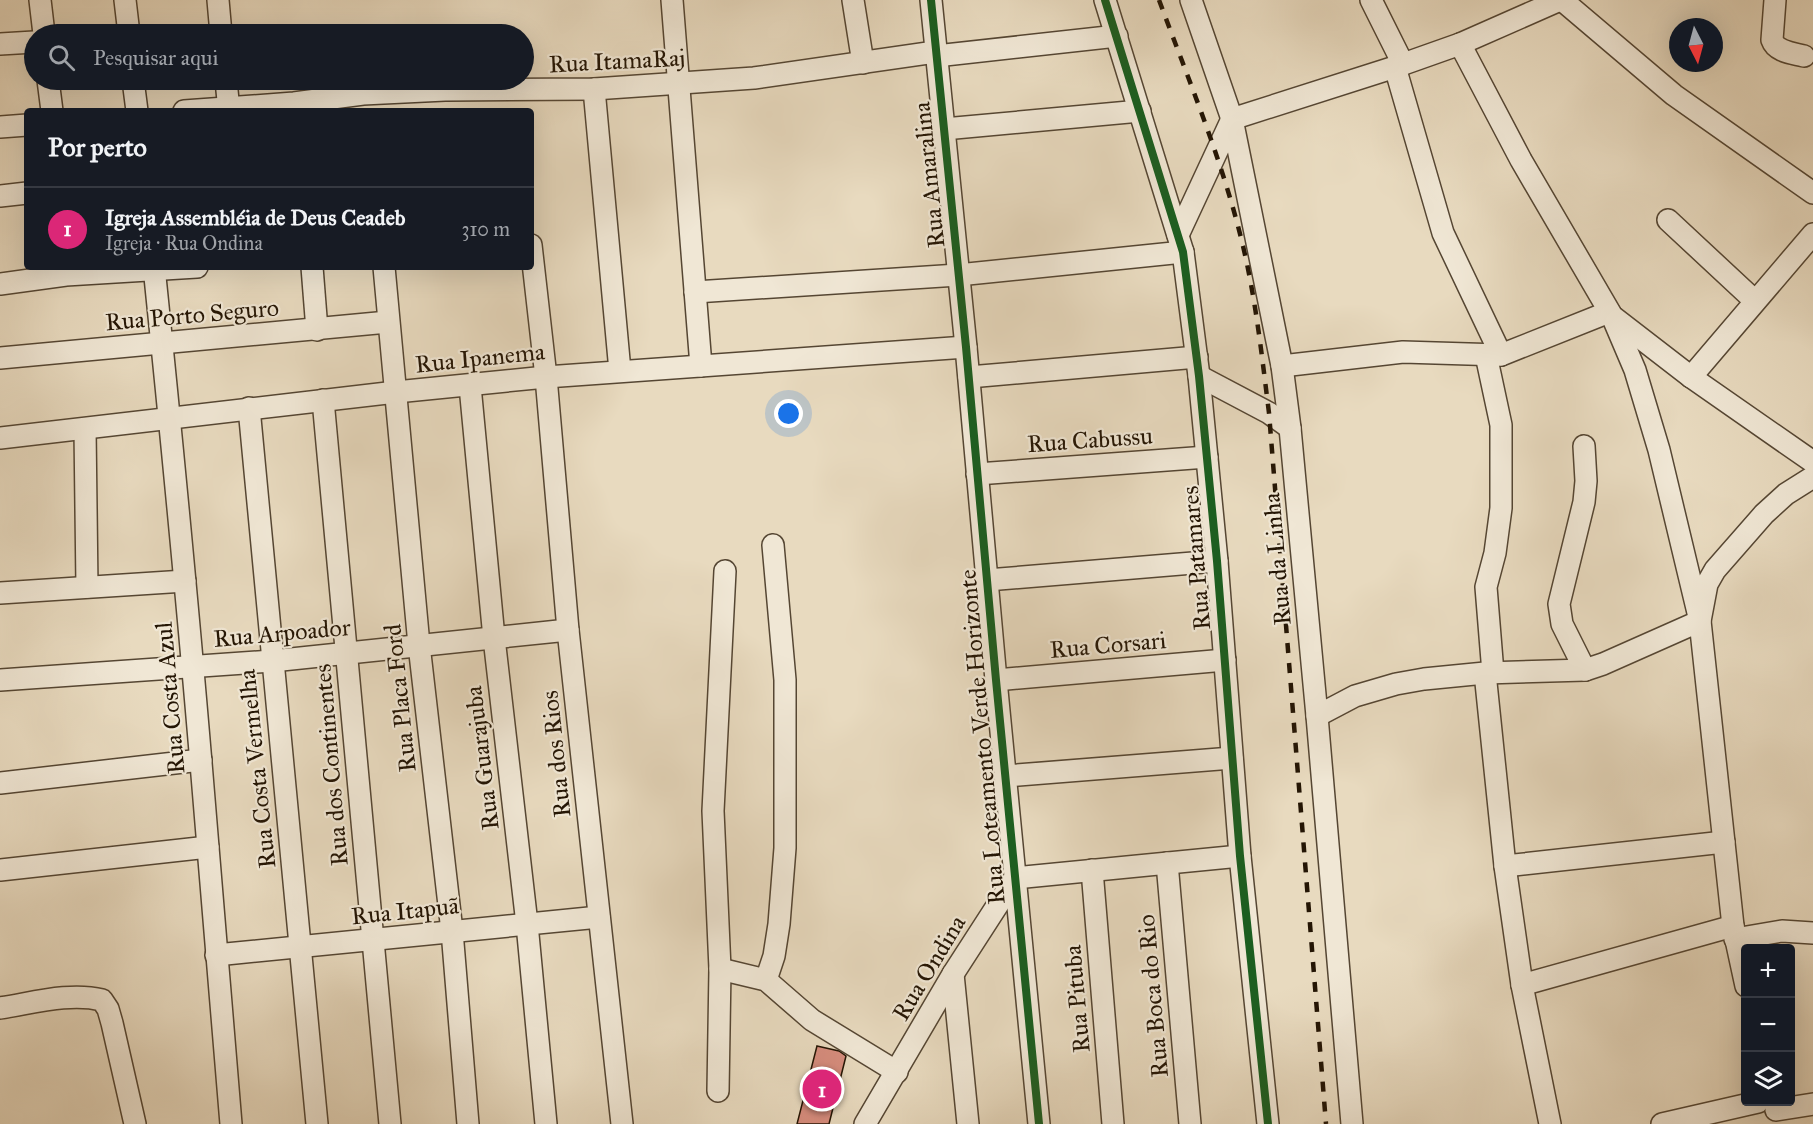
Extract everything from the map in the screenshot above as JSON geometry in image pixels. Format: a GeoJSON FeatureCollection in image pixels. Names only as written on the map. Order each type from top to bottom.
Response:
{"type":"FeatureCollection","features":[{"type":"Feature","properties":{"kind":"street"},"geometry":{"type":"LineString","coordinates":[[40,0],[43,24]]}},
{"type":"Feature","properties":{"kind":"street"},"geometry":{"type":"LineString","coordinates":[[125,0],[128,24]]}},
{"type":"Feature","properties":{"kind":"street"},"geometry":{"type":"LineString","coordinates":[[218,0],[220,24]]}},
{"type":"Feature","properties":{"kind":"street"},"geometry":{"type":"LineString","coordinates":[[672,0],[701,366]]}},
{"type":"Feature","properties":{"kind":"street"},"geometry":{"type":"LineString","coordinates":[[853,0],[863,63]]}},
{"type":"Feature","properties":{"kind":"street","name":"Rua Amaralina"},"geometry":{"type":"LineString","coordinates":[[930,0],[966,347]]}},
{"type":"Feature","properties":{"kind":"street","name":"Rua Patamares"},"geometry":{"type":"LineString","coordinates":[[1105,0],[1181,243],[1198,367],[1207,457],[1240,856],[1268,1124]]}},
{"type":"Feature","properties":{"kind":"street","name":"Rua da Linha"},"geometry":{"type":"LineString","coordinates":[[1191,0],[1232,119],[1282,366],[1290,428],[1317,717],[1352,1124]]}},
{"type":"Feature","properties":{"kind":"street"},"geometry":{"type":"LineString","coordinates":[[1371,0],[1399,65],[1443,233],[1494,355],[1501,425],[1501,508],[1495,553],[1486,587],[1489,673],[1505,866],[1522,985],[1550,1124]]}},
{"type":"Feature","properties":{"kind":"street"},"geometry":{"type":"LineString","coordinates":[[696,292],[958,275],[1181,243],[1232,119],[1460,44],[1561,0],[1674,94],[1813,193]]}},
{"type":"Feature","properties":{"kind":"street"},"geometry":{"type":"LineString","coordinates":[[1775,0],[1772,39],[1774,45],[1779,49],[1804,56]]}},
{"type":"Feature","properties":{"kind":"street","name":"Rua ItamaRaj"},"geometry":{"type":"LineString","coordinates":[[262,108],[364,102],[445,90],[515,101],[594,89],[754,78],[935,54],[1117,36]]}},
{"type":"Feature","properties":{"kind":"street"},"geometry":{"type":"LineString","coordinates":[[0,44],[24,43]]}},
{"type":"Feature","properties":{"kind":"street"},"geometry":{"type":"LineString","coordinates":[[1460,44],[1521,160],[1610,314],[1638,378],[1659,450],[1700,621],[1734,932],[1741,964]]}},
{"type":"Feature","properties":{"kind":"street"},"geometry":{"type":"LineString","coordinates":[[594,89],[620,371]]}},
{"type":"Feature","properties":{"kind":"street"},"geometry":{"type":"LineString","coordinates":[[49,90],[52,108]]}},
{"type":"Feature","properties":{"kind":"street"},"geometry":{"type":"LineString","coordinates":[[135,90],[137,108]]}},
{"type":"Feature","properties":{"kind":"street"},"geometry":{"type":"LineString","coordinates":[[227,90],[229,108]]}},
{"type":"Feature","properties":{"kind":"street"},"geometry":{"type":"LineString","coordinates":[[944,129],[1140,111]]}},
{"type":"Feature","properties":{"kind":"street"},"geometry":{"type":"LineString","coordinates":[[0,127],[24,125]]}},
{"type":"Feature","properties":{"kind":"street"},"geometry":{"type":"LineString","coordinates":[[0,196],[24,193]]}},
{"type":"Feature","properties":{"kind":"street"},"geometry":{"type":"LineString","coordinates":[[1668,220],[1755,301]]}},
{"type":"Feature","properties":{"kind":"street"},"geometry":{"type":"LineString","coordinates":[[1691,377],[1813,234]]}},
{"type":"Feature","properties":{"kind":"street"},"geometry":{"type":"LineString","coordinates":[[0,284],[66,271],[110,270]]}},
{"type":"Feature","properties":{"kind":"street","name":"Rua Costa Azul"},"geometry":{"type":"LineString","coordinates":[[154,270],[185,581],[231,1124]]}},
{"type":"Feature","properties":{"kind":"street"},"geometry":{"type":"LineString","coordinates":[[312,270],[317,330]]}},
{"type":"Feature","properties":{"kind":"street","name":"Rua Placa Ford"},"geometry":{"type":"LineString","coordinates":[[384,270],[419,645],[452,932],[468,1124]]}},
{"type":"Feature","properties":{"kind":"street","name":"Rua dos Rios"},"geometry":{"type":"LineString","coordinates":[[534,270],[546,377],[568,630],[622,1124]]}},
{"type":"Feature","properties":{"kind":"street"},"geometry":{"type":"LineString","coordinates":[[1282,366],[1403,352],[1494,355],[1610,314]]}},
{"type":"Feature","properties":{"kind":"street"},"geometry":{"type":"LineString","coordinates":[[1610,314],[1691,377],[1813,462]]}},
{"type":"Feature","properties":{"kind":"street","name":"Rua Porto Seguro"},"geometry":{"type":"LineString","coordinates":[[0,358],[388,322]]}},
{"type":"Feature","properties":{"kind":"street","name":"Rua Ipanema"},"geometry":{"type":"LineString","coordinates":[[0,438],[249,408],[546,377],[966,347]]}},
{"type":"Feature","properties":{"kind":"street","name":"Rua Loteamento Verde Horizonte"},"geometry":{"type":"LineString","coordinates":[[966,347],[1039,1124]]}},
{"type":"Feature","properties":{"kind":"street"},"geometry":{"type":"LineString","coordinates":[[969,377],[1198,367],[1290,428]]}},
{"type":"Feature","properties":{"kind":"street","name":"Rua Guarajuba"},"geometry":{"type":"LineString","coordinates":[[470,386],[494,638],[527,924],[546,1124]]}},
{"type":"Feature","properties":{"kind":"street","name":"Rua dos Continentes"},"geometry":{"type":"LineString","coordinates":[[323,400],[390,1124]]}},
{"type":"Feature","properties":{"kind":"street","name":"Rua Costa Vermelha"},"geometry":{"type":"LineString","coordinates":[[249,408],[317,1124]]}},
{"type":"Feature","properties":{"kind":"street"},"geometry":{"type":"LineString","coordinates":[[85,429],[87,586]]}},
{"type":"Feature","properties":{"kind":"street"},"geometry":{"type":"LineString","coordinates":[[1584,446],[1586,481],[1584,502],[1559,604],[1562,624],[1586,670]]}},
{"type":"Feature","properties":{"kind":"street","name":"Rua Cabussu"},"geometry":{"type":"LineString","coordinates":[[977,474],[1207,457]]}},
{"type":"Feature","properties":{"kind":"street"},"geometry":{"type":"LineString","coordinates":[[1700,621],[1707,584],[1715,570],[1764,514],[1786,494],[1813,477]]}},
{"type":"Feature","properties":{"kind":"street"},"geometry":{"type":"LineString","coordinates":[[766,980],[774,956],[779,924],[785,848],[785,680],[772,545]]}},
{"type":"Feature","properties":{"kind":"street"},"geometry":{"type":"LineString","coordinates":[[987,580],[1217,561]]}},
{"type":"Feature","properties":{"kind":"street"},"geometry":{"type":"LineString","coordinates":[[718,1091],[720,969],[713,811],[725,571]]}},
{"type":"Feature","properties":{"kind":"street"},"geometry":{"type":"LineString","coordinates":[[0,593],[185,581]]}},
{"type":"Feature","properties":{"kind":"street"},"geometry":{"type":"LineString","coordinates":[[1317,717],[1355,696],[1396,684],[1424,679],[1489,673],[1586,670],[1700,621]]}},
{"type":"Feature","properties":{"kind":"street","name":"Rua Arpoador"},"geometry":{"type":"LineString","coordinates":[[0,680],[272,661],[568,630]]}},
{"type":"Feature","properties":{"kind":"street","name":"Rua Corsari"},"geometry":{"type":"LineString","coordinates":[[996,680],[1225,660]]}},
{"type":"Feature","properties":{"kind":"street"},"geometry":{"type":"LineString","coordinates":[[1005,776],[1232,758]]}},
{"type":"Feature","properties":{"kind":"street"},"geometry":{"type":"LineString","coordinates":[[0,783],[201,760]]}},
{"type":"Feature","properties":{"kind":"street"},"geometry":{"type":"LineString","coordinates":[[1505,866],[1724,842]]}},
{"type":"Feature","properties":{"kind":"street"},"geometry":{"type":"LineString","coordinates":[[0,870],[208,847]]}},
{"type":"Feature","properties":{"kind":"street"},"geometry":{"type":"LineString","coordinates":[[1015,878],[1240,856]]}},
{"type":"Feature","properties":{"kind":"street","name":"Rua Boca do Rio"},"geometry":{"type":"LineString","coordinates":[[1167,863],[1190,1124]]}},
{"type":"Feature","properties":{"kind":"street","name":"Rua Pituba"},"geometry":{"type":"LineString","coordinates":[[1092,870],[1113,1124]]}},
{"type":"Feature","properties":{"kind":"street","name":"Rua Ondina"},"geometry":{"type":"LineString","coordinates":[[865,1124],[953,974],[1015,878]]}},
{"type":"Feature","properties":{"kind":"street","name":"Rua Itapuã"},"geometry":{"type":"LineString","coordinates":[[216,955],[599,917]]}},
{"type":"Feature","properties":{"kind":"street"},"geometry":{"type":"LineString","coordinates":[[1522,985],[1734,932],[1813,933]]}},
{"type":"Feature","properties":{"kind":"street"},"geometry":{"type":"LineString","coordinates":[[720,969],[766,980],[812,1020],[897,1072]]}},
{"type":"Feature","properties":{"kind":"street"},"geometry":{"type":"LineString","coordinates":[[953,974],[968,1124]]}},
{"type":"Feature","properties":{"kind":"street"},"geometry":{"type":"LineString","coordinates":[[0,1008],[75,998],[90,997],[102,1000],[108,1009],[112,1023],[135,1124]]}},
{"type":"Feature","properties":{"kind":"street"},"geometry":{"type":"LineString","coordinates":[[1662,1124],[1813,1104]]}},
{"type":"Feature","properties":{"kind":"building"},"geometry":{"type":"Polygon","coordinates":[[[817,1046],[839,1051],[846,1056],[829,1124],[797,1124],[817,1046]]]}},
{"type":"Feature","properties":{"kind":"railway"},"geometry":{"type":"LineString","coordinates":[[1159,0],[1226,184],[1252,287],[1269,413],[1326,1124]]}},
{"type":"Feature","properties":{"kind":"cycle path"},"geometry":{"type":"LineString","coordinates":[[931,0],[1039,1124]]}},
{"type":"Feature","properties":{"kind":"cycle path"},"geometry":{"type":"LineString","coordinates":[[1105,0],[1183,252],[1199,376],[1217,561],[1240,856],[1268,1124]]}},
{"type":"Feature","properties":{"kind":"place","name":"Igreja Assembléia de Deus Ceadeb"},"geometry":{"type":"Point","coordinates":[822,1089]}}]}
